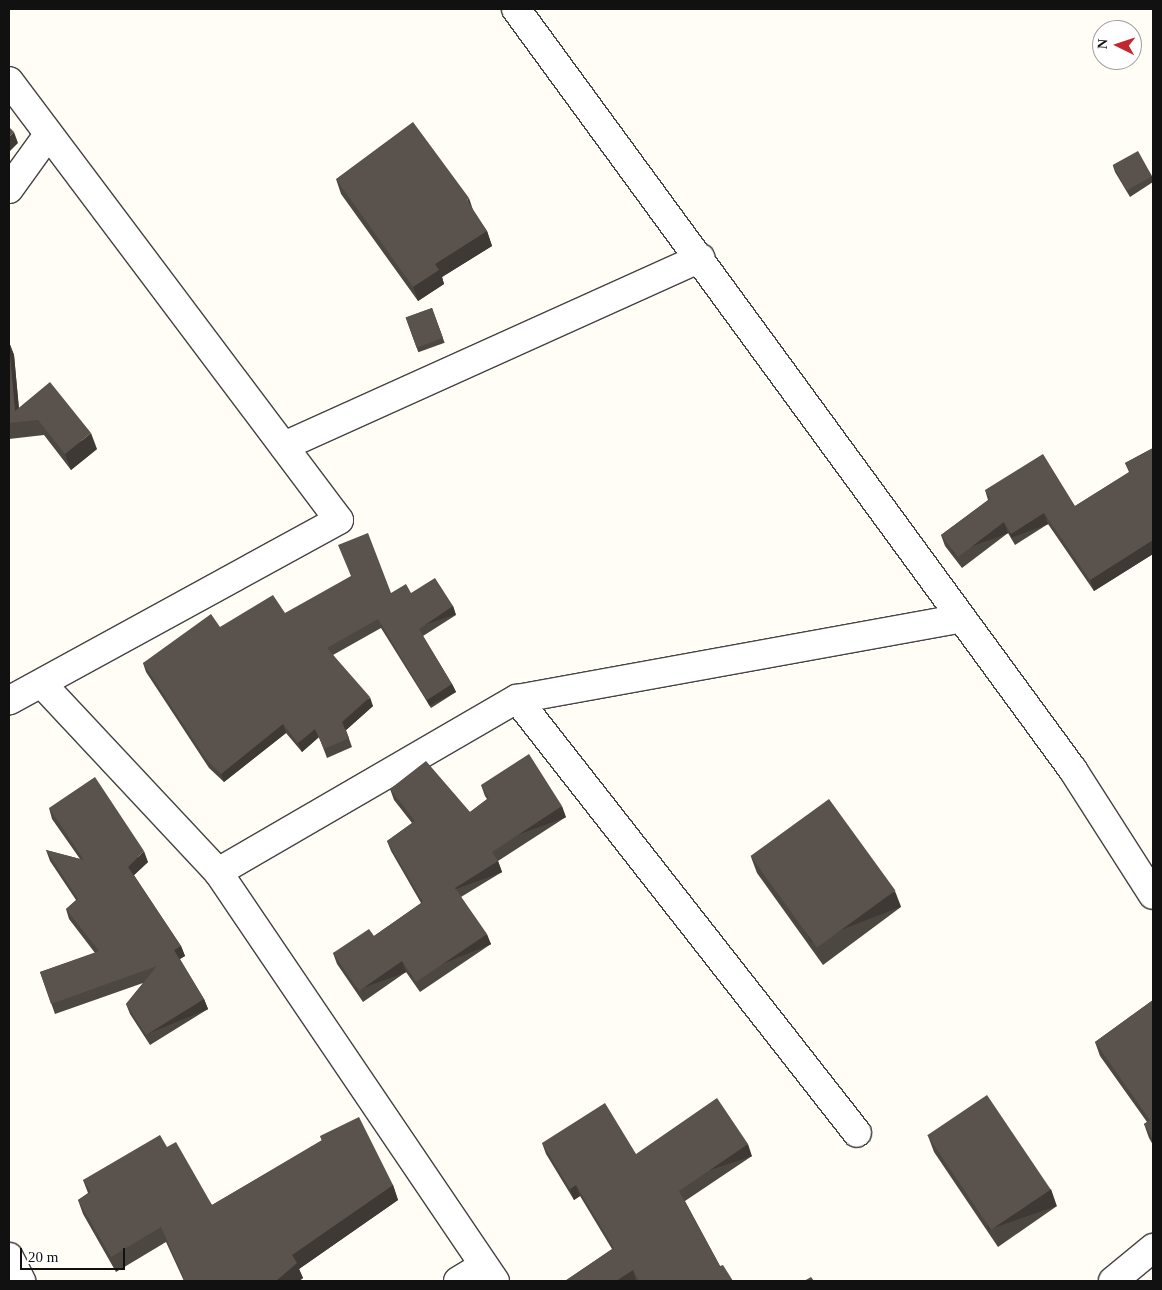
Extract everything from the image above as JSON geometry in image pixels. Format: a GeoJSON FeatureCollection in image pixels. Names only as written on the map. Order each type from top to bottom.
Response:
{"type":"FeatureCollection","features":[{"type":"Feature","properties":{"kind":"street"},"geometry":{"type":"LineString","coordinates":[[516,9],[1073,770],[1153,895]]}},
{"type":"Feature","properties":{"kind":"street"},"geometry":{"type":"LineString","coordinates":[[9,81],[339,520],[43,685],[9,700]]}},
{"type":"Feature","properties":{"kind":"street"},"geometry":{"type":"LineString","coordinates":[[9,189],[48,135]]}},
{"type":"Feature","properties":{"kind":"street"},"geometry":{"type":"LineString","coordinates":[[284,446],[700,258]]}},
{"type":"Feature","properties":{"kind":"street"},"geometry":{"type":"LineString","coordinates":[[218,872],[517,699],[961,618]]}},
{"type":"Feature","properties":{"kind":"street"},"geometry":{"type":"LineString","coordinates":[[43,685],[218,872],[489,1274],[458,1281]]}},
{"type":"Feature","properties":{"kind":"street"},"geometry":{"type":"LineString","coordinates":[[517,699],[856,1133]]}},
{"type":"Feature","properties":{"kind":"street"},"geometry":{"type":"LineString","coordinates":[[1113,1281],[1153,1248]]}},
{"type":"Feature","properties":{"kind":"street"},"geometry":{"type":"LineString","coordinates":[[9,1256],[21,1281]]}},
{"type":"Feature","properties":{"kind":"building"},"geometry":{"type":"Polygon","coordinates":[[[413,122],[469,198],[467,200],[487,231],[435,264],[439,270],[413,287],[336,179],[413,122]]]}},
{"type":"Feature","properties":{"kind":"building"},"geometry":{"type":"Polygon","coordinates":[[[9,127],[14,132],[9,137],[9,127]]]}},
{"type":"Feature","properties":{"kind":"building"},"geometry":{"type":"Polygon","coordinates":[[[1138,151],[1152,176],[1127,190],[1113,165],[1138,151]]]}},
{"type":"Feature","properties":{"kind":"building"},"geometry":{"type":"Polygon","coordinates":[[[432,308],[443,338],[417,348],[406,318],[432,308]]]}},
{"type":"Feature","properties":{"kind":"building"},"geometry":{"type":"Polygon","coordinates":[[[9,346],[15,411],[50,382],[91,433],[65,454],[38,420],[9,423],[9,346]]]}},
{"type":"Feature","properties":{"kind":"building"},"geometry":{"type":"Polygon","coordinates":[[[1153,448],[1153,540],[1090,580],[1044,513],[1011,534],[1004,522],[958,557],[941,535],[990,499],[985,490],[1043,454],[1075,506],[1130,472],[1125,463],[1153,448]]]}},
{"type":"Feature","properties":{"kind":"building"},"geometry":{"type":"Polygon","coordinates":[[[368,533],[391,593],[406,584],[411,593],[435,578],[453,606],[419,629],[452,684],[427,700],[378,619],[327,648],[370,697],[342,722],[349,738],[324,749],[315,729],[298,743],[283,724],[221,774],[206,759],[143,663],[211,614],[220,627],[273,595],[285,613],[351,576],[338,545],[368,533]]]}},
{"type":"Feature","properties":{"kind":"building"},"geometry":{"type":"Polygon","coordinates":[[[529,754],[562,806],[492,852],[498,861],[455,888],[487,934],[416,982],[402,961],[359,991],[333,953],[369,929],[374,936],[423,902],[387,841],[415,821],[390,789],[426,761],[470,812],[489,798],[481,785],[529,754]]]}},
{"type":"Feature","properties":{"kind":"building"},"geometry":{"type":"Polygon","coordinates":[[[95,777],[144,851],[128,867],[181,946],[174,950],[204,999],[146,1035],[126,1004],[157,966],[51,1004],[40,972],[99,951],[66,909],[78,899],[46,850],[84,860],[49,808],[95,777]]]}},
{"type":"Feature","properties":{"kind":"building"},"geometry":{"type":"Polygon","coordinates":[[[829,799],[895,890],[817,947],[751,856],[829,799]]]}},
{"type":"Feature","properties":{"kind":"building"},"geometry":{"type":"Polygon","coordinates":[[[1153,1000],[1153,1139],[1144,1124],[1150,1120],[1095,1042],[1153,1000]]]}},
{"type":"Feature","properties":{"kind":"building"},"geometry":{"type":"Polygon","coordinates":[[[987,1095],[1051,1190],[991,1230],[927,1135],[987,1095]]]}},
{"type":"Feature","properties":{"kind":"building"},"geometry":{"type":"Polygon","coordinates":[[[717,1098],[748,1144],[679,1191],[720,1266],[723,1265],[733,1281],[639,1281],[633,1270],[616,1281],[565,1281],[614,1248],[576,1185],[570,1189],[542,1143],[605,1103],[636,1154],[717,1098]]]}},
{"type":"Feature","properties":{"kind":"building"},"geometry":{"type":"Polygon","coordinates":[[[359,1117],[393,1185],[292,1255],[297,1263],[276,1281],[185,1281],[161,1227],[111,1257],[78,1200],[91,1192],[83,1180],[160,1135],[167,1147],[176,1142],[212,1205],[322,1140],[320,1136],[359,1117]]]}},
{"type":"Feature","properties":{"kind":"building"},"geometry":{"type":"Polygon","coordinates":[[[811,1277],[814,1281],[804,1281],[811,1277]]]}}]}
